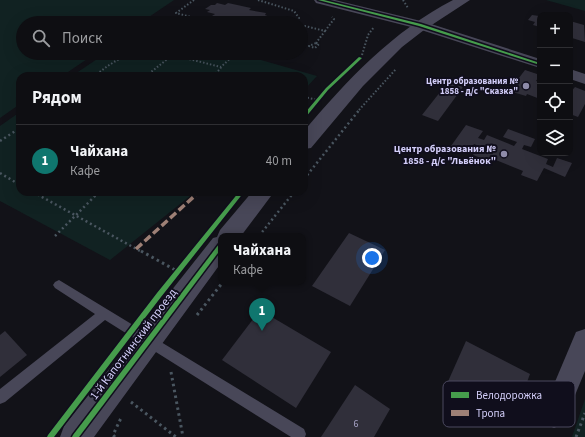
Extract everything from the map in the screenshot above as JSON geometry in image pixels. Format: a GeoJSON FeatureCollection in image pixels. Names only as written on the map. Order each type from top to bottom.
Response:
{"type":"FeatureCollection","features":[{"type":"Feature","properties":{"kind":"street"},"geometry":{"type":"LineString","coordinates":[[320,0],[420,25],[537,63]]}},
{"type":"Feature","properties":{"kind":"street"},"geometry":{"type":"LineString","coordinates":[[308,138],[344,94],[420,25],[463,0]]}},
{"type":"Feature","properties":{"kind":"street"},"geometry":{"type":"LineString","coordinates":[[573,75],[585,78]]}},
{"type":"Feature","properties":{"kind":"street"},"geometry":{"type":"LineString","coordinates":[[230,233],[261,196]]}},
{"type":"Feature","properties":{"kind":"street","name":"1-й Капотнинский проезд"},"geometry":{"type":"LineString","coordinates":[[75,437],[158,346],[218,250]]}},
{"type":"Feature","properties":{"kind":"street"},"geometry":{"type":"LineString","coordinates":[[568,381],[585,340]]}},
{"type":"Feature","properties":{"kind":"lane"},"geometry":{"type":"LineString","coordinates":[[59,284],[299,434]]}},
{"type":"Feature","properties":{"kind":"lane"},"geometry":{"type":"LineString","coordinates":[[0,397],[105,313]]}},
{"type":"Feature","properties":{"kind":"path"},"geometry":{"type":"LineString","coordinates":[[187,16],[176,13],[194,0]]}},
{"type":"Feature","properties":{"kind":"path"},"geometry":{"type":"LineString","coordinates":[[258,0],[294,11],[298,16]]}},
{"type":"Feature","properties":{"kind":"path"},"geometry":{"type":"LineString","coordinates":[[410,12],[416,8]]}},
{"type":"Feature","properties":{"kind":"path"},"geometry":{"type":"LineString","coordinates":[[316,43],[334,19],[332,17],[334,15]]}},
{"type":"Feature","properties":{"kind":"path"},"geometry":{"type":"LineString","coordinates":[[334,19],[339,19]]}},
{"type":"Feature","properties":{"kind":"path"},"geometry":{"type":"LineString","coordinates":[[360,58],[368,34],[376,24]]}},
{"type":"Feature","properties":{"kind":"path"},"geometry":{"type":"LineString","coordinates":[[308,27],[325,31]]}},
{"type":"Feature","properties":{"kind":"path"},"geometry":{"type":"LineString","coordinates":[[100,72],[119,60]]}},
{"type":"Feature","properties":{"kind":"path"},"geometry":{"type":"LineString","coordinates":[[151,72],[166,60]]}},
{"type":"Feature","properties":{"kind":"path"},"geometry":{"type":"LineString","coordinates":[[185,60],[221,67]]}},
{"type":"Feature","properties":{"kind":"path"},"geometry":{"type":"LineString","coordinates":[[217,72],[228,60]]}},
{"type":"Feature","properties":{"kind":"path"},"geometry":{"type":"LineString","coordinates":[[308,174],[369,97],[400,64]]}},
{"type":"Feature","properties":{"kind":"path"},"geometry":{"type":"LineString","coordinates":[[313,106],[323,95]]}},
{"type":"Feature","properties":{"kind":"path"},"geometry":{"type":"LineString","coordinates":[[308,98],[318,100]]}},
{"type":"Feature","properties":{"kind":"path"},"geometry":{"type":"LineString","coordinates":[[0,141],[16,131]]}},
{"type":"Feature","properties":{"kind":"path"},"geometry":{"type":"LineString","coordinates":[[0,173],[16,183]]}},
{"type":"Feature","properties":{"kind":"path"},"geometry":{"type":"LineString","coordinates":[[40,196],[179,272]]}},
{"type":"Feature","properties":{"kind":"path"},"geometry":{"type":"LineString","coordinates":[[55,236],[94,196]]}},
{"type":"Feature","properties":{"kind":"path"},"geometry":{"type":"LineString","coordinates":[[261,233],[291,196]]}},
{"type":"Feature","properties":{"kind":"path"},"geometry":{"type":"LineString","coordinates":[[174,278],[184,266]]}},
{"type":"Feature","properties":{"kind":"path"},"geometry":{"type":"LineString","coordinates":[[158,346],[183,437]]}},
{"type":"Feature","properties":{"kind":"path"},"geometry":{"type":"LineString","coordinates":[[129,401],[176,437]]}},
{"type":"Feature","properties":{"kind":"path"},"geometry":{"type":"LineString","coordinates":[[576,437],[585,413]]}},
{"type":"Feature","properties":{"kind":"shaded area"},"geometry":{"type":"Polygon","coordinates":[[[0,0],[174,0],[150,16],[16,16],[16,60],[86,60],[68,72],[16,72],[16,107],[0,118],[0,0]]]}},
{"type":"Feature","properties":{"kind":"shaded area"},"geometry":{"type":"Polygon","coordinates":[[[546,0],[585,0],[585,11],[546,0]]]}},
{"type":"Feature","properties":{"kind":"shaded area"},"geometry":{"type":"Polygon","coordinates":[[[96,60],[261,60],[303,72],[78,72],[96,60]]]}},
{"type":"Feature","properties":{"kind":"shaded area"},"geometry":{"type":"Polygon","coordinates":[[[308,73],[317,76],[308,86],[308,73]]]}},
{"type":"Feature","properties":{"kind":"shaded area"},"geometry":{"type":"Polygon","coordinates":[[[16,115],[16,196],[190,196],[110,260],[0,201],[0,126],[16,115]]]}},
{"type":"Feature","properties":{"kind":"shaded area"},"geometry":{"type":"Polygon","coordinates":[[[585,399],[585,437],[572,437],[585,399]]]}},
{"type":"Feature","properties":{"kind":"building"},"geometry":{"type":"Polygon","coordinates":[[[217,3],[225,5],[228,3],[251,8],[249,10],[266,13],[265,15],[267,16],[212,16],[215,14],[207,12],[210,10],[205,9],[211,5],[215,5],[217,3]]]}},
{"type":"Feature","properties":{"kind":"building"},"geometry":{"type":"Polygon","coordinates":[[[532,15],[537,16],[537,26],[533,25],[535,22],[528,20],[532,15]]]}},
{"type":"Feature","properties":{"kind":"building"},"geometry":{"type":"Polygon","coordinates":[[[573,22],[584,25],[585,42],[573,38],[573,22]]]}},
{"type":"Feature","properties":{"kind":"building","name":"Центр образования № 1858 - д/с \"Сказка\""},"geometry":{"type":"Polygon","coordinates":[[[525,70],[537,74],[537,98],[527,94],[526,96],[509,91],[525,70]]]}},
{"type":"Feature","properties":{"kind":"building"},"geometry":{"type":"Polygon","coordinates":[[[448,82],[463,87],[438,121],[422,115],[448,82]]]}},
{"type":"Feature","properties":{"kind":"building"},"geometry":{"type":"Polygon","coordinates":[[[575,87],[585,91],[585,104],[578,117],[573,115],[573,89],[575,87]]]}},
{"type":"Feature","properties":{"kind":"building","name":"Центр образования № 1858 - д/с \"Львёнок\""},"geometry":{"type":"Polygon","coordinates":[[[466,125],[483,131],[478,138],[484,140],[487,135],[514,146],[517,142],[503,137],[508,129],[535,139],[531,147],[524,145],[522,149],[548,159],[546,164],[553,167],[557,158],[572,163],[565,177],[544,168],[537,181],[521,175],[523,171],[491,158],[489,161],[473,155],[479,146],[474,144],[468,152],[451,146],[466,125]]]}},
{"type":"Feature","properties":{"kind":"building"},"geometry":{"type":"Polygon","coordinates":[[[349,233],[385,250],[350,306],[312,286],[349,233]]]}},
{"type":"Feature","properties":{"kind":"building"},"geometry":{"type":"Polygon","coordinates":[[[260,310],[331,352],[296,408],[222,360],[260,310]]]}},
{"type":"Feature","properties":{"kind":"building"},"geometry":{"type":"Polygon","coordinates":[[[5,331],[27,355],[0,377],[0,335],[5,331]]]}},
{"type":"Feature","properties":{"kind":"building"},"geometry":{"type":"Polygon","coordinates":[[[466,341],[530,374],[527,381],[448,381],[466,341]]]}},
{"type":"Feature","properties":{"kind":"building"},"geometry":{"type":"Polygon","coordinates":[[[355,385],[390,409],[374,437],[321,437],[355,385]]]}},
{"type":"Feature","properties":{"kind":"marked path"},"geometry":{"type":"LineString","coordinates":[[136,249],[195,196]]}},
{"type":"Feature","properties":{"kind":"cycle path"},"geometry":{"type":"LineString","coordinates":[[320,0],[420,25],[537,63]]}},
{"type":"Feature","properties":{"kind":"cycle path"},"geometry":{"type":"LineString","coordinates":[[308,112],[327,89],[360,58]]}},
{"type":"Feature","properties":{"kind":"cycle path"},"geometry":{"type":"LineString","coordinates":[[50,437],[159,295],[239,196]]}},
{"type":"Feature","properties":{"kind":"cycle path"},"geometry":{"type":"LineString","coordinates":[[75,437],[218,249]]}},
{"type":"Feature","properties":{"kind":"place","name":"Центр образования № 1858 - д/с \"Сказка\""},"geometry":{"type":"Point","coordinates":[526,86]}},
{"type":"Feature","properties":{"kind":"place","name":"Центр образования № 1858 - д/с \"Львёнок\""},"geometry":{"type":"Point","coordinates":[504,154]}},
{"type":"Feature","properties":{"kind":"place","name":"Чайхана"},"geometry":{"type":"Point","coordinates":[262,331]}}]}
